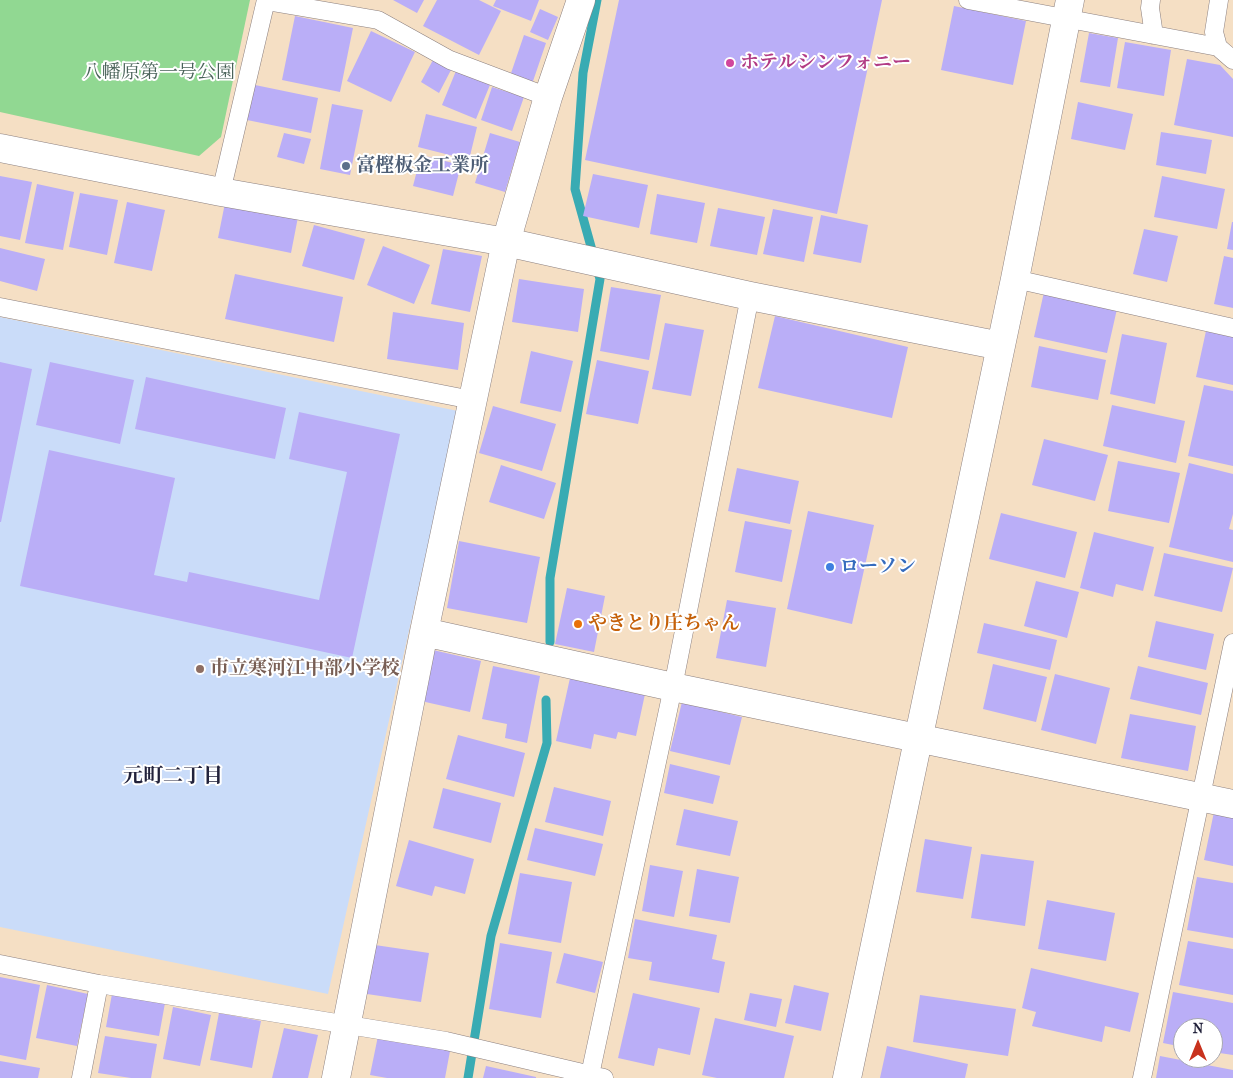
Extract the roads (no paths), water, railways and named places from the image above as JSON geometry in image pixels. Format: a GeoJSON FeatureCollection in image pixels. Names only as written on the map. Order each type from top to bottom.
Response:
{"type":"FeatureCollection","features":[{"type":"Feature","properties":{"kind":"street"},"geometry":{"type":"LineString","coordinates":[[336,1078],[424,632],[506,242],[548,96],[581,0]]}},
{"type":"Feature","properties":{"kind":"street"},"geometry":{"type":"LineString","coordinates":[[848,1078],[1015,279],[1068,9]]}},
{"type":"Feature","properties":{"kind":"street"},"geometry":{"type":"LineString","coordinates":[[0,148],[221,192],[506,242],[750,296],[1001,346]]}},
{"type":"Feature","properties":{"kind":"street"},"geometry":{"type":"LineString","coordinates":[[424,632],[673,687],[1233,804]]}},
{"type":"Feature","properties":{"kind":"lane"},"geometry":{"type":"LineString","coordinates":[[221,192],[266,0],[378,20],[450,60],[548,96]]}},
{"type":"Feature","properties":{"kind":"lane"},"geometry":{"type":"LineString","coordinates":[[968,0],[1068,9],[1154,35],[1218,47],[1233,60]]}},
{"type":"Feature","properties":{"kind":"lane"},"geometry":{"type":"LineString","coordinates":[[1151,0],[1150,8],[1154,35]]}},
{"type":"Feature","properties":{"kind":"lane"},"geometry":{"type":"LineString","coordinates":[[1218,47],[1214,32],[1220,0]]}},
{"type":"Feature","properties":{"kind":"lane"},"geometry":{"type":"LineString","coordinates":[[1015,279],[1233,328]]}},
{"type":"Feature","properties":{"kind":"lane"},"geometry":{"type":"LineString","coordinates":[[0,964],[99,984],[446,1041],[597,1076],[750,296]]}},
{"type":"Feature","properties":{"kind":"lane"},"geometry":{"type":"LineString","coordinates":[[0,307],[472,400]]}},
{"type":"Feature","properties":{"kind":"lane"},"geometry":{"type":"LineString","coordinates":[[1142,1078],[1233,643]]}},
{"type":"Feature","properties":{"kind":"lane"},"geometry":{"type":"LineString","coordinates":[[82,1078],[99,984]]}},
{"type":"Feature","properties":{"kind":"waterway"},"geometry":{"type":"LineString","coordinates":[[550,642],[550,578],[600,279],[575,189],[583,73],[597,0]]}},
{"type":"Feature","properties":{"kind":"waterway"},"geometry":{"type":"LineString","coordinates":[[468,1078],[491,936],[547,743],[546,700]]}},
{"type":"Feature","properties":{"kind":"place","name":"ホテルシンフォニー"},"geometry":{"type":"Point","coordinates":[730,63]}},
{"type":"Feature","properties":{"kind":"place","name":"富樫板金工業所"},"geometry":{"type":"Point","coordinates":[346,166]}},
{"type":"Feature","properties":{"kind":"place","name":"ローソン"},"geometry":{"type":"Point","coordinates":[830,567]}},
{"type":"Feature","properties":{"kind":"place","name":"やきとり庄ちゃん"},"geometry":{"type":"Point","coordinates":[578,624]}},
{"type":"Feature","properties":{"kind":"place","name":"市立寒河江中部小学校"},"geometry":{"type":"Point","coordinates":[200,669]}},
{"type":"Feature","properties":{"kind":"district","name":"元町二丁目"},"geometry":{"type":"Point","coordinates":[173,777]}},
{"type":"Feature","properties":{"kind":"park label","name":"八幡原第一号公園"},"geometry":{"type":"Point","coordinates":[159,73]}}]}
